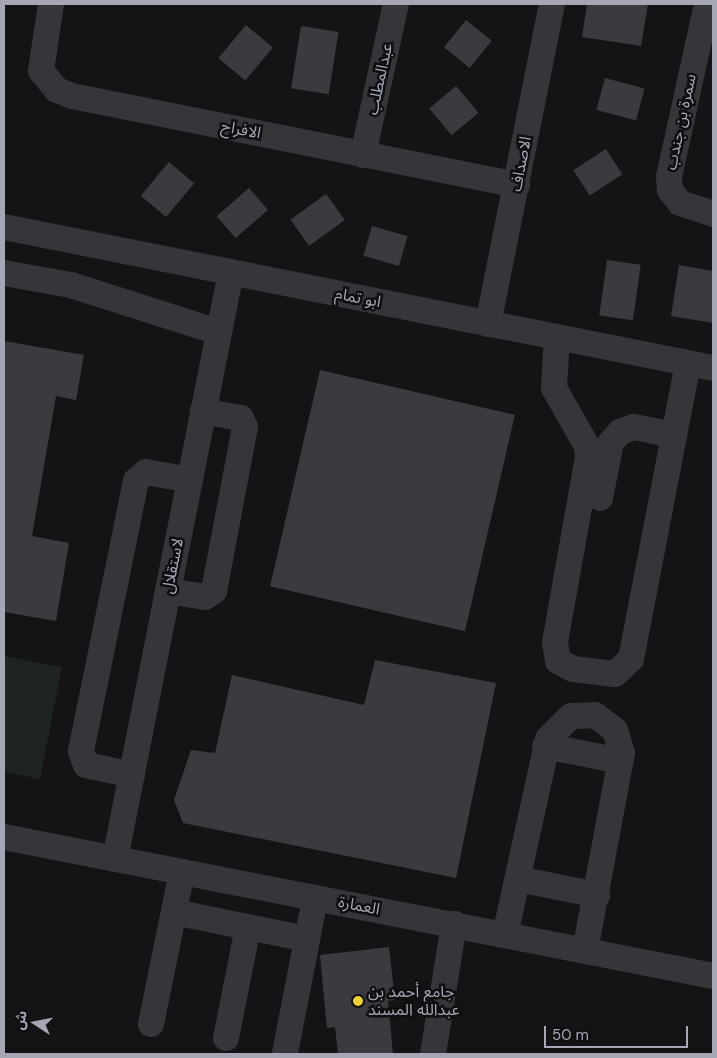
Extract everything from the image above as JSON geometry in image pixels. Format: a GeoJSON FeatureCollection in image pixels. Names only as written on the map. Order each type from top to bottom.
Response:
{"type":"FeatureCollection","features":[{"type":"Feature","properties":{"kind":"street","name":"الافراح"},"geometry":{"type":"LineString","coordinates":[[51,4],[41,71],[57,90],[517,185]]}},
{"type":"Feature","properties":{"kind":"street","name":"عبدالمطلب"},"geometry":{"type":"LineString","coordinates":[[364,154],[396,4]]}},
{"type":"Feature","properties":{"kind":"street","name":"الاصداف"},"geometry":{"type":"LineString","coordinates":[[488,324],[552,4]]}},
{"type":"Feature","properties":{"kind":"street","name":"سمرة بن جندب"},"geometry":{"type":"LineString","coordinates":[[707,4],[669,177],[670,190],[680,203],[713,214]]}},
{"type":"Feature","properties":{"kind":"street","name":"ابو تمام"},"geometry":{"type":"LineString","coordinates":[[4,228],[713,368]]}},
{"type":"Feature","properties":{"kind":"street","name":"لاستقلال"},"geometry":{"type":"LineString","coordinates":[[115,859],[230,272]]}},
{"type":"Feature","properties":{"kind":"street"},"geometry":{"type":"LineString","coordinates":[[4,273],[71,286],[218,332]]}},
{"type":"Feature","properties":{"kind":"street"},"geometry":{"type":"LineString","coordinates":[[557,337],[554,388],[598,448],[568,667],[607,675],[622,671],[631,659],[688,364]]}},
{"type":"Feature","properties":{"kind":"street"},"geometry":{"type":"LineString","coordinates":[[168,591],[208,597],[214,591],[246,424],[230,416],[203,410]]}},
{"type":"Feature","properties":{"kind":"street"},"geometry":{"type":"LineString","coordinates":[[598,448],[629,428],[674,435]]}},
{"type":"Feature","properties":{"kind":"street"},"geometry":{"type":"LineString","coordinates":[[132,775],[86,765],[82,759],[83,741],[136,481],[146,472],[190,480]]}},
{"type":"Feature","properties":{"kind":"street"},"geometry":{"type":"LineString","coordinates":[[505,935],[545,746],[564,720],[579,714],[595,715],[615,730],[622,744],[621,761],[598,895],[586,951]]}},
{"type":"Feature","properties":{"kind":"street"},"geometry":{"type":"LineString","coordinates":[[545,746],[621,761]]}},
{"type":"Feature","properties":{"kind":"street","name":"العمارة"},"geometry":{"type":"LineString","coordinates":[[4,837],[713,976]]}},
{"type":"Feature","properties":{"kind":"street"},"geometry":{"type":"LineString","coordinates":[[151,1024],[182,872]]}},
{"type":"Feature","properties":{"kind":"street"},"geometry":{"type":"LineString","coordinates":[[518,879],[598,895]]}},
{"type":"Feature","properties":{"kind":"street"},"geometry":{"type":"LineString","coordinates":[[284,1053],[315,898]]}},
{"type":"Feature","properties":{"kind":"street"},"geometry":{"type":"LineString","coordinates":[[174,912],[307,939]]}},
{"type":"Feature","properties":{"kind":"street"},"geometry":{"type":"LineString","coordinates":[[433,1054],[454,924]]}},
{"type":"Feature","properties":{"kind":"street"},"geometry":{"type":"LineString","coordinates":[[226,1038],[248,927]]}},
{"type":"Feature","properties":{"kind":"shaded area"},"geometry":{"type":"Polygon","coordinates":[[[4,656],[62,667],[40,779],[4,772],[4,656]]]}},
{"type":"Feature","properties":{"kind":"building"},"geometry":{"type":"Polygon","coordinates":[[[587,4],[648,4],[641,46],[582,37],[587,4]]]}},
{"type":"Feature","properties":{"kind":"building"},"geometry":{"type":"Polygon","coordinates":[[[466,20],[492,41],[470,68],[444,47],[466,20]]]}},
{"type":"Feature","properties":{"kind":"building"},"geometry":{"type":"Polygon","coordinates":[[[246,25],[273,47],[245,80],[218,58],[246,25]]]}},
{"type":"Feature","properties":{"kind":"building"},"geometry":{"type":"Polygon","coordinates":[[[301,26],[339,32],[329,94],[291,88],[301,26]]]}},
{"type":"Feature","properties":{"kind":"building"},"geometry":{"type":"Polygon","coordinates":[[[605,78],[645,89],[636,120],[596,110],[605,78]]]}},
{"type":"Feature","properties":{"kind":"building"},"geometry":{"type":"Polygon","coordinates":[[[456,86],[478,113],[452,135],[429,108],[456,86]]]}},
{"type":"Feature","properties":{"kind":"building"},"geometry":{"type":"Polygon","coordinates":[[[606,149],[622,174],[590,195],[573,170],[606,149]]]}},
{"type":"Feature","properties":{"kind":"building"},"geometry":{"type":"Polygon","coordinates":[[[169,162],[194,183],[166,217],[141,196],[169,162]]]}},
{"type":"Feature","properties":{"kind":"building"},"geometry":{"type":"Polygon","coordinates":[[[249,188],[268,210],[236,238],[217,216],[249,188]]]}},
{"type":"Feature","properties":{"kind":"building"},"geometry":{"type":"Polygon","coordinates":[[[326,194],[345,220],[309,246],[290,220],[326,194]]]}},
{"type":"Feature","properties":{"kind":"building"},"geometry":{"type":"Polygon","coordinates":[[[372,226],[408,236],[399,266],[363,256],[372,226]]]}},
{"type":"Feature","properties":{"kind":"building"},"geometry":{"type":"Polygon","coordinates":[[[607,260],[641,265],[633,320],[599,315],[607,260]]]}},
{"type":"Feature","properties":{"kind":"building"},"geometry":{"type":"Polygon","coordinates":[[[679,265],[713,271],[713,323],[671,316],[679,265]]]}},
{"type":"Feature","properties":{"kind":"building"},"geometry":{"type":"Polygon","coordinates":[[[4,341],[84,355],[76,400],[56,396],[32,536],[69,543],[56,621],[4,612],[4,341]]]}},
{"type":"Feature","properties":{"kind":"building"},"geometry":{"type":"Polygon","coordinates":[[[320,370],[515,415],[465,631],[270,586],[320,370]]]}},
{"type":"Feature","properties":{"kind":"building"},"geometry":{"type":"Polygon","coordinates":[[[375,660],[496,683],[456,878],[183,823],[174,800],[191,750],[215,753],[232,675],[364,705],[375,660]]]}},
{"type":"Feature","properties":{"kind":"building","name":"جامع أحمد بن عبدالله المسند"},"geometry":{"type":"Polygon","coordinates":[[[389,947],[395,1000],[388,1001],[393,1054],[338,1054],[335,1027],[327,1028],[320,955],[389,947]]]}},
{"type":"Feature","properties":{"kind":"place","name":"جامع أحمد بن عبدالله المسند"},"geometry":{"type":"Point","coordinates":[358,1001]}}]}
